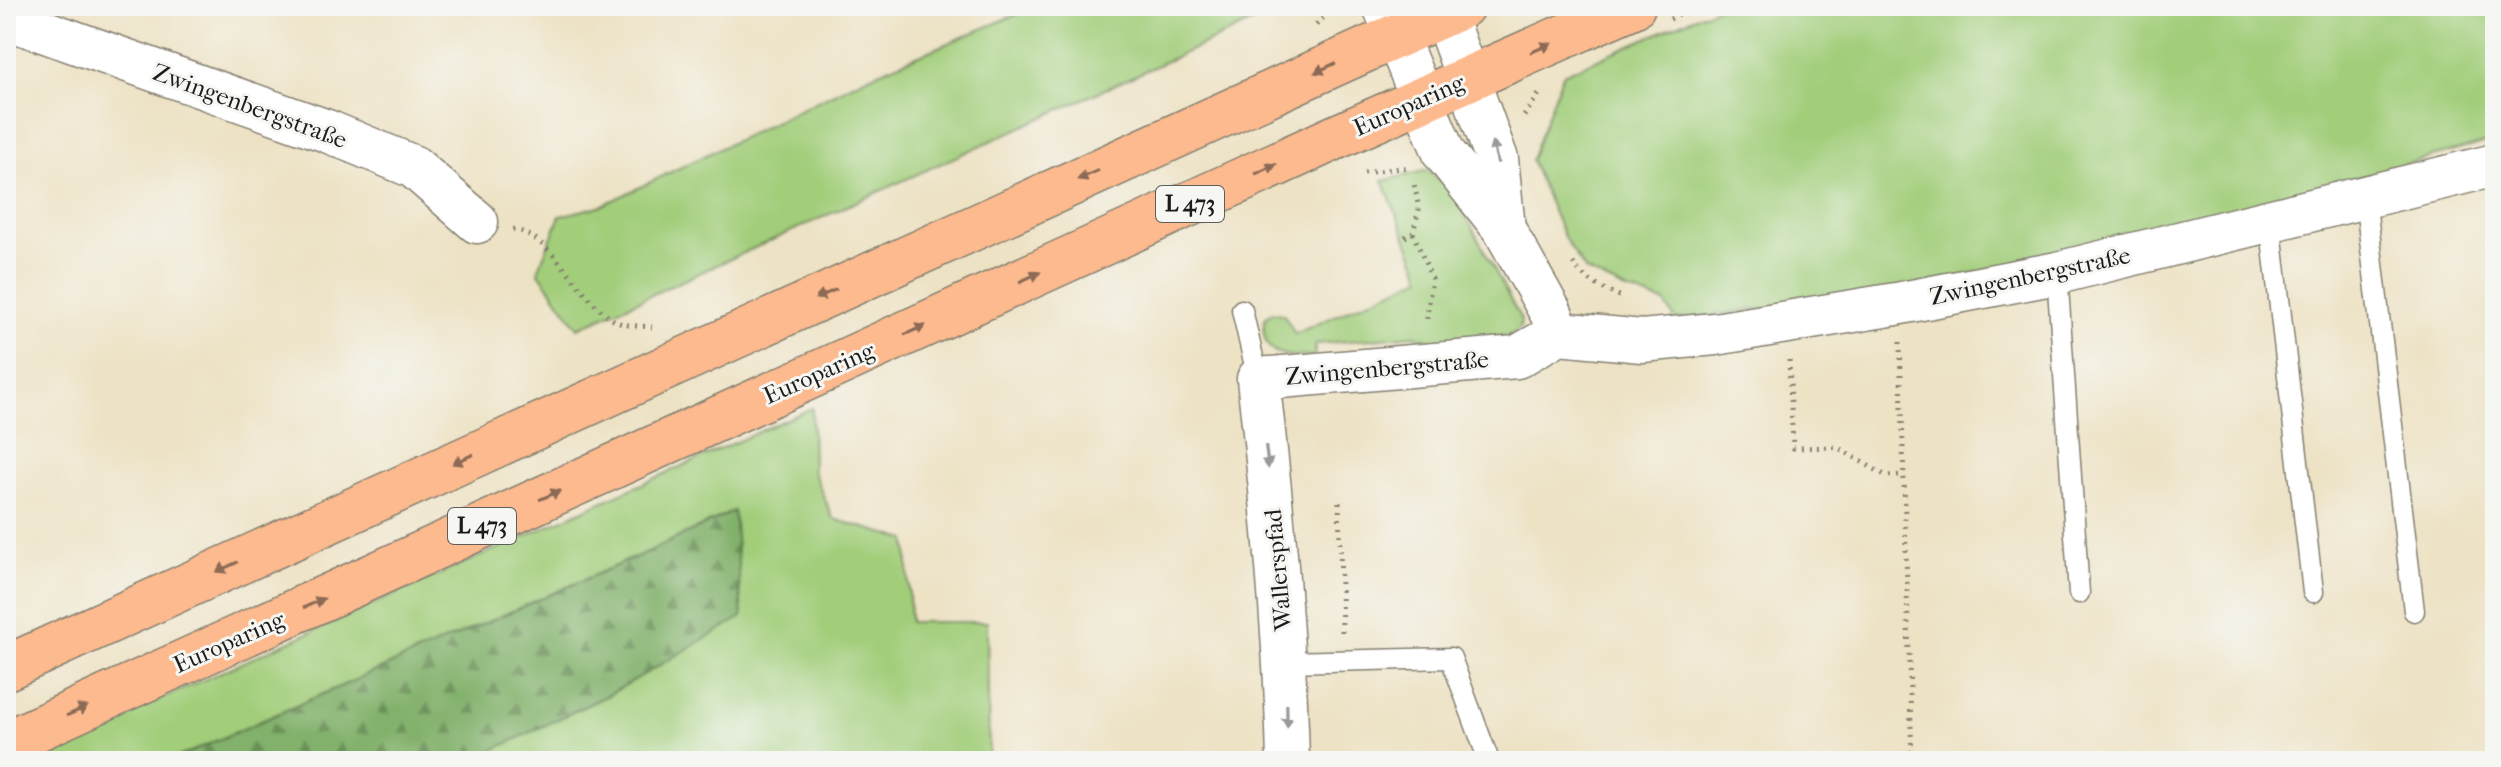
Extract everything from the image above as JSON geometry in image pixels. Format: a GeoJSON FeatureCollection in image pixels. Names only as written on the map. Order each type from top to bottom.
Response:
{"type":"FeatureCollection","features":[{"type":"Feature","properties":{"kind":"main road","name":"Europaring"},"geometry":{"type":"LineString","coordinates":[[6,743],[1332,139],[1633,6]]}},
{"type":"Feature","properties":{"kind":"main road"},"geometry":{"type":"LineString","coordinates":[[6,668],[1390,21],[1449,9]]}},
{"type":"Feature","properties":{"kind":"street"},"geometry":{"type":"LineString","coordinates":[[1449,9],[1497,159],[1504,229]]}},
{"type":"Feature","properties":{"kind":"street","name":"Zwingenbergstraße"},"geometry":{"type":"LineString","coordinates":[[6,18],[327,131],[414,167],[477,222]]}},
{"type":"Feature","properties":{"kind":"street"},"geometry":{"type":"LineString","coordinates":[[1390,21],[1444,153],[1504,229],[1559,333]]}},
{"type":"Feature","properties":{"kind":"street","name":"Zwingenbergstraße"},"geometry":{"type":"LineString","coordinates":[[1258,379],[1517,357],[1559,333],[1642,341],[1786,323],[1896,304],[2057,273],[2495,165]]}},
{"type":"Feature","properties":{"kind":"street","name":"Wallerspfad"},"geometry":{"type":"LineString","coordinates":[[1258,379],[1274,513],[1286,662],[1288,761]]}},
{"type":"Feature","properties":{"kind":"lane"},"geometry":{"type":"LineString","coordinates":[[2365,197],[2414,611]]}},
{"type":"Feature","properties":{"kind":"lane"},"geometry":{"type":"LineString","coordinates":[[2270,221],[2313,592]]}},
{"type":"Feature","properties":{"kind":"lane"},"geometry":{"type":"LineString","coordinates":[[2057,273],[2079,593]]}},
{"type":"Feature","properties":{"kind":"lane"},"geometry":{"type":"LineString","coordinates":[[1242,310],[1258,379]]}},
{"type":"Feature","properties":{"kind":"lane"},"geometry":{"type":"LineString","coordinates":[[1286,662],[1451,658],[1489,761]]}},
{"type":"Feature","properties":{"kind":"path"},"geometry":{"type":"LineString","coordinates":[[1309,32],[1335,6]]}},
{"type":"Feature","properties":{"kind":"path"},"geometry":{"type":"LineString","coordinates":[[1408,167],[1419,209],[1413,233],[1432,279],[1431,303],[1424,334],[1427,365]]}},
{"type":"Feature","properties":{"kind":"path"},"geometry":{"type":"LineString","coordinates":[[477,222],[522,231],[542,244],[583,293],[617,322],[654,327]]}},
{"type":"Feature","properties":{"kind":"path"},"geometry":{"type":"LineString","coordinates":[[1405,237],[1413,233]]}},
{"type":"Feature","properties":{"kind":"path"},"geometry":{"type":"LineString","coordinates":[[1571,260],[1579,272],[1600,288],[1654,307],[1664,318],[1670,338]]}},
{"type":"Feature","properties":{"kind":"path"},"geometry":{"type":"LineString","coordinates":[[1896,304],[1901,349],[1912,761]]}},
{"type":"Feature","properties":{"kind":"path"},"geometry":{"type":"LineString","coordinates":[[1786,323],[1793,448],[1837,447],[1886,476],[1905,475]]}},
{"type":"Feature","properties":{"kind":"path"},"geometry":{"type":"LineString","coordinates":[[1339,502],[1342,661]]}},
{"type":"Feature","properties":{"kind":"green space"},"geometry":{"type":"Polygon","coordinates":[[[1037,6],[1288,6],[578,328],[538,271],[560,216],[603,205],[869,76],[1037,6]]]}},
{"type":"Feature","properties":{"kind":"green space"},"geometry":{"type":"Polygon","coordinates":[[[1721,6],[2495,6],[2495,140],[2116,243],[1871,295],[1676,320],[1664,302],[1624,289],[1586,271],[1565,239],[1531,160],[1563,74],[1721,6]]]}},
{"type":"Feature","properties":{"kind":"green space"},"geometry":{"type":"Polygon","coordinates":[[[1428,170],[1455,195],[1521,320],[1520,328],[1511,335],[1438,343],[1414,335],[1316,344],[1314,356],[1284,355],[1270,347],[1264,331],[1265,318],[1273,312],[1284,315],[1295,334],[1422,277],[1383,181],[1428,170]]]}},
{"type":"Feature","properties":{"kind":"green space"},"geometry":{"type":"Polygon","coordinates":[[[812,408],[813,471],[833,519],[907,540],[910,622],[987,622],[989,761],[470,761],[610,694],[741,617],[733,511],[652,550],[170,761],[22,761],[812,408]]]}},
{"type":"Feature","properties":{"kind":"green space"},"geometry":{"type":"Polygon","coordinates":[[[734,511],[742,617],[610,694],[470,761],[170,761],[652,550],[734,511]]]}}]}
